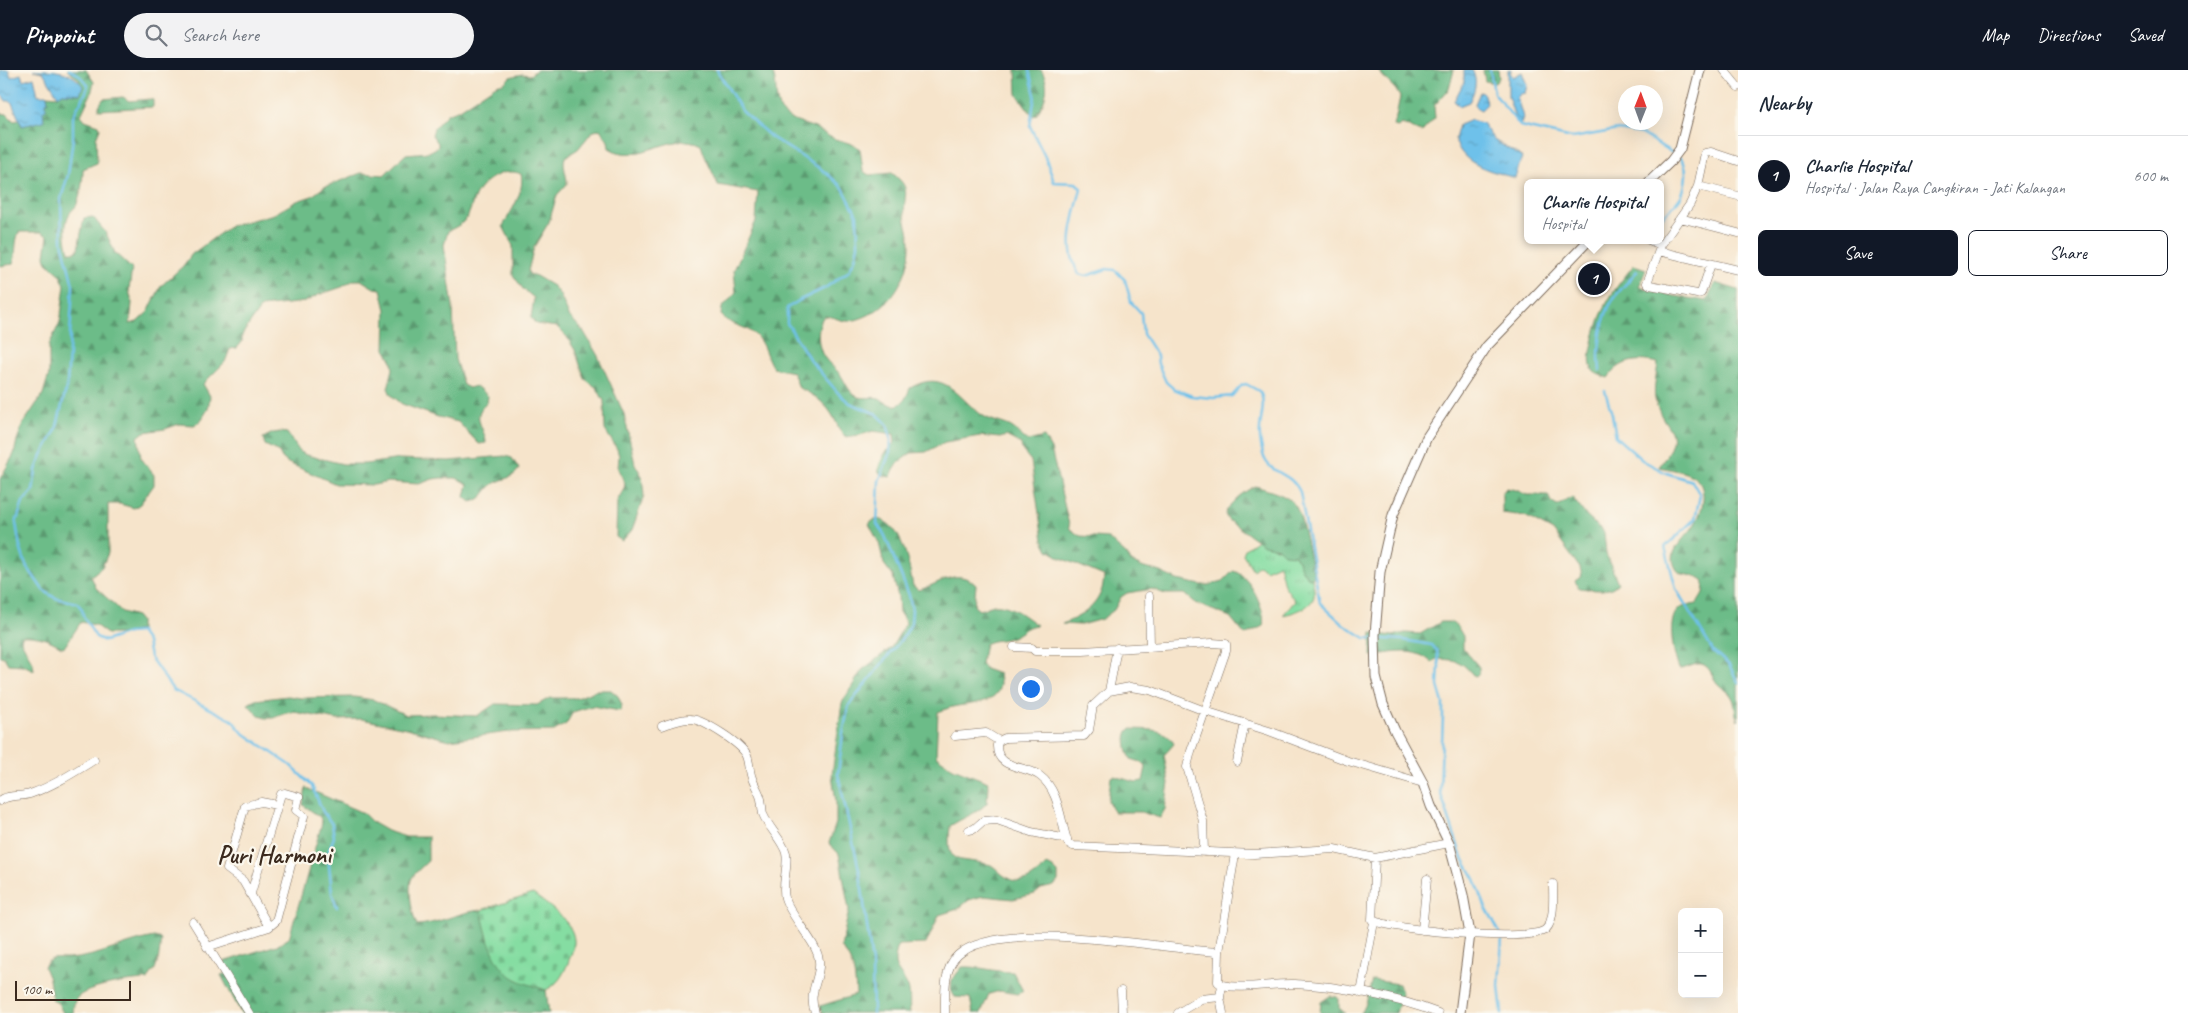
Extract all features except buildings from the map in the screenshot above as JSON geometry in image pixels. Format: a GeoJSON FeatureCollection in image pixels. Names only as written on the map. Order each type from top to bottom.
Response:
{"type":"FeatureCollection","features":[{"type":"Feature","properties":{"kind":"street"},"geometry":{"type":"LineString","coordinates":[[1652,179],[1671,161],[1680,149],[1700,70]]}},
{"type":"Feature","properties":{"kind":"street"},"geometry":{"type":"LineString","coordinates":[[1724,70],[1738,87]]}},
{"type":"Feature","properties":{"kind":"street"},"geometry":{"type":"LineString","coordinates":[[1664,242],[1690,204],[1698,186],[1704,153],[1711,152],[1738,160]]}},
{"type":"Feature","properties":{"kind":"street"},"geometry":{"type":"LineString","coordinates":[[1698,186],[1738,196]]}},
{"type":"Feature","properties":{"kind":"street"},"geometry":{"type":"LineString","coordinates":[[1680,218],[1738,233]]}},
{"type":"Feature","properties":{"kind":"street"},"geometry":{"type":"LineString","coordinates":[[1460,1013],[1470,934],[1462,895],[1447,844],[1423,783],[1383,704],[1376,677],[1374,638],[1380,572],[1393,514],[1427,437],[1487,346],[1584,244]]}},
{"type":"Feature","properties":{"kind":"street"},"geometry":{"type":"LineString","coordinates":[[1655,244],[1660,248],[1711,264],[1738,270]]}},
{"type":"Feature","properties":{"kind":"street"},"geometry":{"type":"LineString","coordinates":[[1663,244],[1648,279],[1647,283],[1650,285],[1697,294],[1701,293],[1711,264]]}},
{"type":"Feature","properties":{"kind":"street"},"geometry":{"type":"LineString","coordinates":[[1149,596],[1150,647]]}},
{"type":"Feature","properties":{"kind":"street"},"geometry":{"type":"LineString","coordinates":[[1014,647],[1044,651],[1084,651],[1212,643],[1226,644],[1226,651],[1187,767],[1203,821],[1204,852]]}},
{"type":"Feature","properties":{"kind":"street"},"geometry":{"type":"LineString","coordinates":[[1109,691],[1117,648]]}},
{"type":"Feature","properties":{"kind":"street"},"geometry":{"type":"LineString","coordinates":[[955,736],[986,734],[999,740],[1004,738],[1084,736],[1089,730],[1093,706],[1109,691],[1130,687],[1150,690],[1348,761],[1423,783]]}},
{"type":"Feature","properties":{"kind":"street"},"geometry":{"type":"LineString","coordinates":[[662,726],[683,720],[698,720],[738,744],[747,755],[752,780],[761,800],[763,813],[772,833],[785,851],[786,864],[783,883],[785,898],[817,953],[819,968],[813,987],[812,1000],[815,1013]]}},
{"type":"Feature","properties":{"kind":"street"},"geometry":{"type":"LineString","coordinates":[[1237,762],[1245,723]]}},
{"type":"Feature","properties":{"kind":"street"},"geometry":{"type":"LineString","coordinates":[[999,740],[996,750],[999,758],[1012,766],[1034,772],[1045,780],[1056,797],[1068,843],[1073,846],[1235,854],[1334,849],[1375,858],[1447,844]]}},
{"type":"Feature","properties":{"kind":"street"},"geometry":{"type":"LineString","coordinates":[[0,802],[6,797],[28,794],[51,785],[94,760]]}},
{"type":"Feature","properties":{"kind":"street"},"geometry":{"type":"LineString","coordinates":[[207,947],[269,927],[276,921],[304,816],[296,810],[299,797],[283,793],[277,805],[251,893]]}},
{"type":"Feature","properties":{"kind":"street"},"geometry":{"type":"LineString","coordinates":[[269,927],[241,878],[227,869],[244,810],[248,804],[261,802],[277,805]]}},
{"type":"Feature","properties":{"kind":"street"},"geometry":{"type":"LineString","coordinates":[[969,830],[974,829],[983,821],[997,820],[1031,832],[1067,839]]}},
{"type":"Feature","properties":{"kind":"street"},"geometry":{"type":"LineString","coordinates":[[1235,854],[1219,952],[1218,982],[1222,985],[1295,984],[1361,993],[1414,1004],[1438,1013]]}},
{"type":"Feature","properties":{"kind":"street"},"geometry":{"type":"LineString","coordinates":[[1361,993],[1374,922],[1371,918],[1375,858]]}},
{"type":"Feature","properties":{"kind":"street"},"geometry":{"type":"LineString","coordinates":[[1422,930],[1427,879]]}},
{"type":"Feature","properties":{"kind":"street"},"geometry":{"type":"LineString","coordinates":[[1374,922],[1422,930],[1470,934],[1538,934],[1546,930],[1549,925],[1553,884]]}},
{"type":"Feature","properties":{"kind":"street"},"geometry":{"type":"LineString","coordinates":[[192,922],[249,1013]]}},
{"type":"Feature","properties":{"kind":"street"},"geometry":{"type":"LineString","coordinates":[[944,1013],[947,976],[953,962],[965,950],[983,944],[1031,937],[1070,938],[1219,952]]}},
{"type":"Feature","properties":{"kind":"street"},"geometry":{"type":"LineString","coordinates":[[1222,985],[1220,998],[1223,1013]]}},
{"type":"Feature","properties":{"kind":"street"},"geometry":{"type":"LineString","coordinates":[[1121,991],[1122,1013]]}},
{"type":"Feature","properties":{"kind":"street"},"geometry":{"type":"LineString","coordinates":[[1178,1013],[1201,999],[1220,998]]}},
{"type":"Feature","properties":{"kind":"green space"},"geometry":{"type":"Polygon","coordinates":[[[67,70],[86,70],[94,82],[91,94],[81,115],[85,120],[99,125],[100,128],[96,138],[97,163],[83,169],[82,187],[78,200],[66,221],[68,248],[69,252],[76,252],[84,218],[93,217],[106,233],[115,253],[132,269],[129,290],[132,303],[130,324],[137,322],[148,312],[161,286],[183,266],[192,254],[230,226],[274,214],[297,201],[312,196],[324,187],[361,173],[384,175],[406,154],[429,152],[438,147],[438,143],[432,135],[434,128],[447,114],[460,109],[496,85],[504,83],[510,77],[522,74],[530,75],[536,70],[771,70],[775,80],[779,106],[785,115],[792,120],[818,129],[832,138],[857,147],[860,149],[863,171],[869,175],[892,173],[905,188],[904,209],[910,239],[909,256],[906,269],[894,293],[886,303],[863,317],[847,321],[824,316],[821,320],[818,336],[822,352],[851,391],[859,397],[879,398],[897,405],[903,402],[910,388],[934,381],[943,383],[985,417],[1010,426],[1028,441],[1044,437],[1051,449],[1070,529],[1080,536],[1108,538],[1128,556],[1131,562],[1177,580],[1208,585],[1223,581],[1233,571],[1239,574],[1256,594],[1264,619],[1263,626],[1245,635],[1230,617],[1197,604],[1185,594],[1165,594],[1152,589],[1127,593],[1121,597],[1114,610],[1102,619],[1081,625],[1062,624],[1091,607],[1100,594],[1104,576],[1061,558],[1048,550],[1043,540],[1031,461],[1022,450],[1021,444],[1006,436],[1000,438],[980,436],[945,442],[926,452],[911,453],[899,462],[890,477],[881,475],[878,470],[886,451],[895,443],[894,434],[873,431],[846,437],[840,431],[832,414],[824,405],[815,397],[799,388],[793,372],[773,368],[757,337],[749,330],[728,321],[721,315],[722,308],[736,292],[734,270],[756,221],[758,192],[718,185],[701,145],[690,141],[678,141],[643,151],[620,153],[609,148],[608,141],[600,129],[592,132],[578,149],[565,157],[564,164],[567,184],[557,195],[549,222],[534,247],[528,271],[529,274],[553,286],[560,295],[569,316],[584,332],[598,356],[624,414],[635,464],[642,476],[644,496],[632,530],[622,541],[616,537],[617,501],[624,489],[625,483],[618,469],[619,456],[617,449],[605,430],[604,401],[597,388],[585,379],[575,350],[567,337],[557,327],[536,324],[531,318],[534,298],[523,289],[513,275],[513,246],[503,226],[519,194],[522,181],[521,174],[507,172],[493,177],[481,187],[467,218],[448,231],[444,245],[453,307],[455,359],[463,385],[469,388],[476,386],[488,396],[487,403],[479,413],[486,443],[479,444],[458,422],[402,404],[391,395],[388,388],[393,369],[392,361],[385,349],[386,310],[381,289],[374,288],[361,280],[354,280],[305,302],[261,307],[242,335],[242,342],[237,348],[230,349],[225,362],[203,384],[210,396],[208,409],[200,422],[194,425],[179,424],[165,429],[144,432],[138,437],[141,458],[154,475],[154,485],[140,504],[134,508],[120,504],[108,504],[108,553],[102,567],[91,576],[96,588],[122,612],[136,616],[140,621],[140,630],[124,634],[107,634],[95,625],[81,622],[65,646],[62,647],[43,638],[22,636],[21,641],[33,663],[34,670],[23,665],[8,664],[4,657],[0,656],[0,479],[14,454],[23,424],[43,394],[49,374],[49,345],[60,322],[65,285],[59,273],[47,263],[45,256],[48,236],[41,232],[19,232],[13,264],[0,266],[0,113],[7,114],[14,121],[19,120],[22,126],[43,110],[46,102],[48,102],[47,95],[58,96],[63,93],[80,94],[79,79],[67,70]]]}},
{"type":"Feature","properties":{"kind":"green space"},"geometry":{"type":"Polygon","coordinates":[[[1016,70],[1041,70],[1044,76],[1046,81],[1045,99],[1036,115],[1033,116],[1017,94],[1016,70]]]}},
{"type":"Feature","properties":{"kind":"green space"},"geometry":{"type":"Polygon","coordinates":[[[1377,70],[1454,70],[1449,89],[1434,106],[1435,118],[1422,132],[1401,124],[1398,127],[1394,126],[1400,97],[1377,70]]]}},
{"type":"Feature","properties":{"kind":"green space"},"geometry":{"type":"Polygon","coordinates":[[[1483,70],[1498,70],[1499,78],[1495,83],[1485,81],[1483,70]]]}},
{"type":"Feature","properties":{"kind":"green space"},"geometry":{"type":"Polygon","coordinates":[[[123,97],[129,101],[153,100],[153,107],[99,110],[103,99],[123,97]]]}},
{"type":"Feature","properties":{"kind":"green space"},"geometry":{"type":"Polygon","coordinates":[[[1634,265],[1646,269],[1639,287],[1674,296],[1707,301],[1715,283],[1738,290],[1738,720],[1732,697],[1716,682],[1707,667],[1698,664],[1679,669],[1675,656],[1672,639],[1674,615],[1682,608],[1697,604],[1703,594],[1704,581],[1679,572],[1674,564],[1674,552],[1693,527],[1699,515],[1702,508],[1703,493],[1698,481],[1689,474],[1659,467],[1671,445],[1672,437],[1655,399],[1658,363],[1630,362],[1618,367],[1608,378],[1595,372],[1591,365],[1591,349],[1601,316],[1614,291],[1634,265]]]}},
{"type":"Feature","properties":{"kind":"green space"},"geometry":{"type":"Polygon","coordinates":[[[280,432],[287,433],[300,452],[343,464],[365,464],[400,459],[449,461],[505,456],[512,458],[519,469],[510,477],[492,485],[481,497],[471,502],[465,497],[468,484],[456,478],[433,479],[419,484],[388,482],[374,485],[336,484],[288,463],[279,452],[265,445],[263,438],[280,432]]]}},
{"type":"Feature","properties":{"kind":"green space"},"geometry":{"type":"Polygon","coordinates":[[[1256,486],[1277,493],[1294,504],[1303,527],[1314,575],[1312,579],[1306,576],[1295,555],[1284,554],[1278,548],[1264,545],[1228,520],[1225,514],[1234,501],[1256,486]]]}},
{"type":"Feature","properties":{"kind":"green space"},"geometry":{"type":"Polygon","coordinates":[[[1506,488],[1527,495],[1548,495],[1551,502],[1557,506],[1572,497],[1587,517],[1604,532],[1606,554],[1618,583],[1605,590],[1579,588],[1575,581],[1582,576],[1580,568],[1553,531],[1525,516],[1502,513],[1502,494],[1506,488]]]}},
{"type":"Feature","properties":{"kind":"green space"},"geometry":{"type":"Polygon","coordinates":[[[875,519],[884,521],[898,535],[903,545],[913,586],[919,590],[948,578],[962,577],[976,585],[974,606],[979,610],[994,605],[1006,606],[1037,625],[1029,627],[1009,638],[985,644],[981,663],[985,669],[999,674],[1000,684],[998,691],[988,700],[954,706],[938,712],[936,756],[953,768],[988,782],[987,803],[975,813],[950,826],[949,840],[952,855],[957,859],[991,865],[1003,875],[1016,881],[1031,878],[1047,865],[1058,873],[1058,881],[1054,886],[1041,889],[1035,894],[1013,899],[983,896],[969,900],[958,909],[939,915],[926,944],[898,945],[895,964],[908,988],[910,1013],[823,1013],[820,1006],[856,995],[853,970],[849,958],[841,947],[849,910],[839,854],[829,843],[836,823],[836,802],[832,774],[842,703],[862,670],[891,648],[906,623],[899,612],[893,576],[884,564],[879,543],[869,524],[875,519]]]}},
{"type":"Feature","properties":{"kind":"green space"},"geometry":{"type":"Polygon","coordinates":[[[1258,540],[1295,555],[1306,576],[1312,579],[1314,596],[1310,604],[1283,615],[1295,601],[1284,585],[1279,564],[1265,570],[1259,565],[1253,570],[1243,554],[1245,549],[1258,540]]]}},
{"type":"Feature","properties":{"kind":"green space"},"geometry":{"type":"Polygon","coordinates":[[[1441,622],[1450,622],[1457,626],[1463,636],[1463,648],[1479,667],[1479,673],[1476,676],[1461,663],[1453,660],[1436,659],[1432,663],[1419,654],[1403,652],[1371,656],[1372,633],[1393,636],[1405,633],[1420,634],[1441,622]]]}},
{"type":"Feature","properties":{"kind":"green space"},"geometry":{"type":"Polygon","coordinates":[[[597,690],[611,690],[618,696],[622,705],[620,711],[592,706],[573,712],[566,724],[554,731],[509,732],[449,740],[406,728],[361,719],[338,720],[294,712],[273,718],[265,718],[258,715],[248,704],[255,700],[288,696],[301,698],[354,697],[374,700],[406,715],[477,716],[495,704],[537,705],[550,698],[577,698],[597,690]]]}},
{"type":"Feature","properties":{"kind":"green space"},"geometry":{"type":"Polygon","coordinates":[[[1130,729],[1161,732],[1174,744],[1164,755],[1169,783],[1165,809],[1160,818],[1141,812],[1114,812],[1108,801],[1111,777],[1114,776],[1136,782],[1143,781],[1146,767],[1141,762],[1131,759],[1127,748],[1126,739],[1130,729]]]}},
{"type":"Feature","properties":{"kind":"green space"},"geometry":{"type":"Polygon","coordinates":[[[306,788],[363,813],[373,823],[387,831],[406,837],[428,837],[428,861],[414,875],[410,884],[412,909],[417,925],[433,923],[481,910],[489,942],[516,979],[546,990],[549,1013],[241,1013],[221,975],[227,973],[223,962],[280,944],[289,938],[322,823],[320,817],[303,805],[306,788]]]}},
{"type":"Feature","properties":{"kind":"green space"},"geometry":{"type":"Polygon","coordinates":[[[533,894],[564,920],[573,933],[574,940],[568,963],[560,979],[546,990],[516,979],[501,966],[492,949],[481,910],[533,894]]]}},
{"type":"Feature","properties":{"kind":"green space"},"geometry":{"type":"Polygon","coordinates":[[[154,937],[161,939],[160,950],[155,969],[148,980],[99,987],[82,994],[74,1003],[73,1013],[63,1013],[58,1003],[52,1000],[49,979],[44,967],[49,961],[89,956],[154,937]]]}},
{"type":"Feature","properties":{"kind":"green space"},"geometry":{"type":"Polygon","coordinates":[[[962,967],[1013,972],[1023,991],[1017,994],[1000,991],[989,994],[981,1013],[973,1013],[970,998],[955,997],[951,991],[952,980],[962,967]]]}},
{"type":"Feature","properties":{"kind":"green space"},"geometry":{"type":"Polygon","coordinates":[[[1372,980],[1399,984],[1402,993],[1396,1013],[1361,1013],[1367,1002],[1372,980]]]}},
{"type":"Feature","properties":{"kind":"green space"},"geometry":{"type":"Polygon","coordinates":[[[1330,996],[1339,999],[1339,1008],[1345,1013],[1320,1013],[1321,1002],[1330,996]]]}},
{"type":"Feature","properties":{"kind":"water"},"geometry":{"type":"Polygon","coordinates":[[[0,70],[9,70],[11,77],[21,74],[23,80],[34,77],[38,95],[47,95],[48,102],[46,102],[46,109],[43,111],[44,121],[22,126],[11,101],[6,101],[0,95],[0,70]]]}},
{"type":"Feature","properties":{"kind":"water"},"geometry":{"type":"Polygon","coordinates":[[[33,70],[61,72],[73,77],[83,86],[80,94],[63,93],[58,96],[43,72],[33,70]]]}},
{"type":"Feature","properties":{"kind":"water"},"geometry":{"type":"Polygon","coordinates":[[[1464,70],[1472,70],[1475,86],[1469,102],[1459,106],[1454,101],[1464,82],[1464,70]]]}},
{"type":"Feature","properties":{"kind":"water"},"geometry":{"type":"Polygon","coordinates":[[[1508,70],[1512,70],[1510,72],[1513,77],[1522,72],[1527,85],[1525,93],[1520,94],[1517,98],[1523,117],[1521,123],[1517,124],[1508,96],[1508,70]]]}},
{"type":"Feature","properties":{"kind":"water"},"geometry":{"type":"Polygon","coordinates":[[[1480,92],[1483,93],[1487,104],[1481,110],[1475,104],[1480,92]]]}},
{"type":"Feature","properties":{"kind":"water"},"geometry":{"type":"Polygon","coordinates":[[[1471,120],[1482,123],[1494,140],[1522,157],[1515,178],[1488,170],[1464,156],[1455,139],[1459,125],[1471,120]]]}},
{"type":"Feature","properties":{"kind":"waterway"},"geometry":{"type":"LineString","coordinates":[[69,70],[78,74],[88,85],[73,116],[73,138],[68,175],[61,199],[62,242],[73,285],[67,385],[56,430],[42,455],[36,470],[33,491],[23,502],[16,523],[20,547],[26,565],[43,590],[55,598],[77,603],[96,637],[105,641],[128,633],[140,632],[147,642],[150,657],[173,690],[232,720],[242,732],[290,765],[312,786],[323,812],[332,824],[334,837],[329,850],[329,865],[332,893],[337,907]]}},
{"type":"Feature","properties":{"kind":"waterway"},"geometry":{"type":"LineString","coordinates":[[717,70],[742,111],[771,137],[832,178],[843,188],[857,215],[858,245],[855,259],[849,271],[825,288],[787,308],[787,323],[810,360],[839,394],[850,403],[877,414],[887,424],[891,438],[890,452],[879,481],[877,524],[885,536],[909,595],[912,610],[911,624],[904,636],[849,705],[843,733],[838,774],[860,874],[872,963],[873,1013]]}},
{"type":"Feature","properties":{"kind":"waterway"},"geometry":{"type":"LineString","coordinates":[[1029,70],[1035,95],[1030,126],[1046,159],[1054,182],[1076,183],[1081,188],[1071,231],[1071,253],[1079,274],[1086,276],[1107,269],[1115,270],[1125,280],[1131,302],[1141,313],[1143,334],[1157,356],[1158,364],[1166,382],[1174,389],[1192,396],[1213,398],[1232,396],[1242,385],[1246,384],[1259,391],[1263,400],[1260,425],[1263,454],[1270,466],[1291,480],[1300,492],[1320,603],[1343,624],[1365,638],[1403,640],[1432,645],[1437,651],[1439,665],[1438,686],[1443,703],[1440,791],[1461,855],[1475,879],[1485,906],[1500,933]]}},
{"type":"Feature","properties":{"kind":"waterway"},"geometry":{"type":"LineString","coordinates":[[1490,70],[1494,93],[1520,126],[1572,138],[1618,130],[1642,134],[1674,154]]}},
{"type":"Feature","properties":{"kind":"waterway"},"geometry":{"type":"LineString","coordinates":[[1664,216],[1681,196],[1685,183],[1686,169],[1684,162],[1678,156]]}},
{"type":"Feature","properties":{"kind":"waterway"},"geometry":{"type":"LineString","coordinates":[[1600,370],[1601,333],[1606,314],[1614,298],[1637,271]]}},
{"type":"Feature","properties":{"kind":"waterway"},"geometry":{"type":"LineString","coordinates":[[1605,391],[1616,437],[1642,460],[1666,473],[1692,481],[1700,495],[1695,519],[1665,547],[1676,589],[1713,651],[1729,665],[1738,682]]}},
{"type":"Feature","properties":{"kind":"waterway"},"geometry":{"type":"LineString","coordinates":[[1502,938],[1499,986],[1502,1013]]}},
{"type":"Feature","properties":{"kind":"place","name":"Charlie Hospital"},"geometry":{"type":"Point","coordinates":[1594,279]}},
{"type":"Feature","properties":{"kind":"district","name":"Puri Harmoni"},"geometry":{"type":"Point","coordinates":[274,854]}}]}
